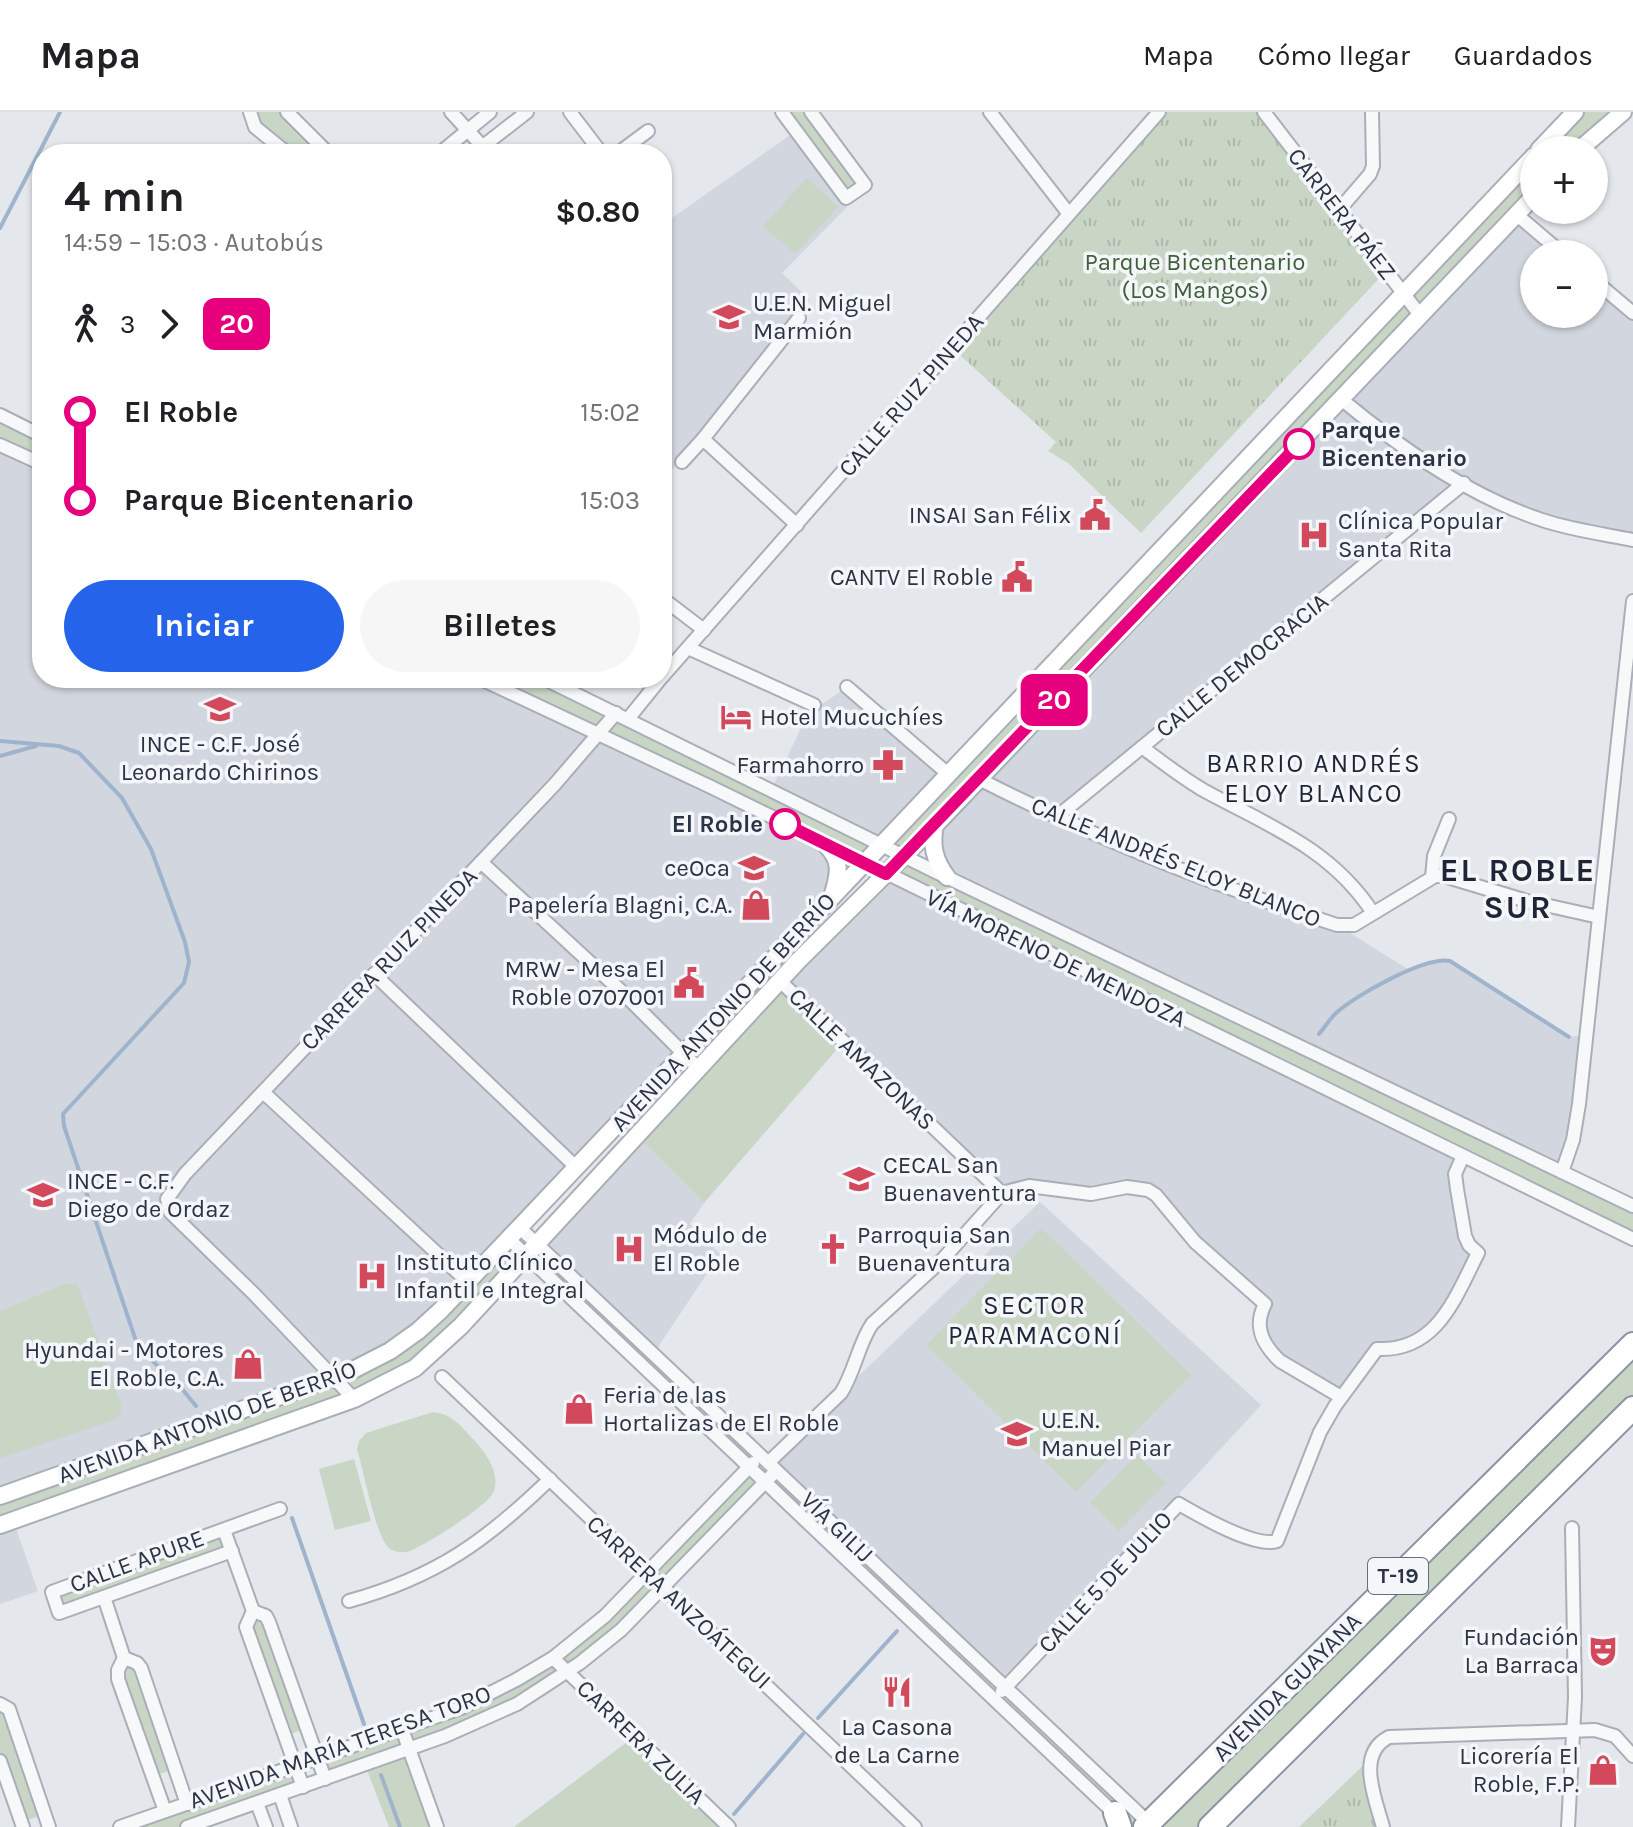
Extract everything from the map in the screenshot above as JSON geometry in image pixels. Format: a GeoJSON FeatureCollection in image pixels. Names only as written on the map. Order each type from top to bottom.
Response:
{"type":"FeatureCollection","features":[{"type":"Feature","properties":{"kind":"highway","name":"AVENIDA GUAYANA"},"geometry":{"type":"LineString","coordinates":[[1139,1820],[1633,1344]]}},
{"type":"Feature","properties":{"kind":"highway","name":"AVENIDA GUAYANA"},"geometry":{"type":"LineString","coordinates":[[1210,1827],[1633,1408]]}},
{"type":"Feature","properties":{"kind":"street"},"geometry":{"type":"LineString","coordinates":[[250,112],[255,127],[276,144]]}},
{"type":"Feature","properties":{"kind":"street"},"geometry":{"type":"LineString","coordinates":[[287,112],[319,144]]}},
{"type":"Feature","properties":{"kind":"street"},"geometry":{"type":"LineString","coordinates":[[451,112],[467,129],[475,144]]}},
{"type":"Feature","properties":{"kind":"street"},"geometry":{"type":"LineString","coordinates":[[486,144],[527,112]]}},
{"type":"Feature","properties":{"kind":"street"},"geometry":{"type":"LineString","coordinates":[[570,112],[594,144]]}},
{"type":"Feature","properties":{"kind":"street"},"geometry":{"type":"LineString","coordinates":[[782,112],[846,198],[865,185],[811,112]]}},
{"type":"Feature","properties":{"kind":"street"},"geometry":{"type":"LineString","coordinates":[[990,112],[1069,214]]}},
{"type":"Feature","properties":{"kind":"street","name":"CALLE RUIZ PINEDA"},"geometry":{"type":"LineString","coordinates":[[672,666],[1159,112]]}},
{"type":"Feature","properties":{"kind":"street","name":"CARRERA PÁEZ"},"geometry":{"type":"LineString","coordinates":[[1264,112],[1420,315]]}},
{"type":"Feature","properties":{"kind":"street"},"geometry":{"type":"LineString","coordinates":[[1339,210],[1370,174],[1373,166],[1372,112]]}},
{"type":"Feature","properties":{"kind":"street"},"geometry":{"type":"LineString","coordinates":[[1552,136],[1575,112]]}},
{"type":"Feature","properties":{"kind":"street"},"geometry":{"type":"LineString","coordinates":[[1595,136],[1623,112]]}},
{"type":"Feature","properties":{"kind":"street"},"geometry":{"type":"LineString","coordinates":[[450,144],[485,113],[498,134]]}},
{"type":"Feature","properties":{"kind":"street"},"geometry":{"type":"LineString","coordinates":[[630,144],[648,131]]}},
{"type":"Feature","properties":{"kind":"street","name":"AVENIDA ANTONIO DE BERRÍO"},"geometry":{"type":"LineString","coordinates":[[0,1496],[335,1378],[370,1362],[418,1331],[577,1168],[947,773],[1520,170]]}},
{"type":"Feature","properties":{"kind":"street","name":"AVENIDA ANTONIO DE BERRÍO"},"geometry":{"type":"LineString","coordinates":[[0,1525],[354,1399],[398,1378],[433,1353],[780,981],[935,825],[1520,210]]}},
{"type":"Feature","properties":{"kind":"street"},"geometry":{"type":"LineString","coordinates":[[1516,214],[1547,240]]}},
{"type":"Feature","properties":{"kind":"street"},"geometry":{"type":"LineString","coordinates":[[1608,292],[1633,313]]}},
{"type":"Feature","properties":{"kind":"street"},"geometry":{"type":"LineString","coordinates":[[682,462],[799,318]]}},
{"type":"Feature","properties":{"kind":"street"},"geometry":{"type":"LineString","coordinates":[[1341,399],[1381,431],[1464,483],[1540,520],[1633,540]]}},
{"type":"Feature","properties":{"kind":"street"},"geometry":{"type":"LineString","coordinates":[[0,415],[32,431]]}},
{"type":"Feature","properties":{"kind":"street"},"geometry":{"type":"LineString","coordinates":[[703,439],[797,525]]}},
{"type":"Feature","properties":{"kind":"street"},"geometry":{"type":"LineString","coordinates":[[0,445],[32,459]]}},
{"type":"Feature","properties":{"kind":"street","name":"CALLE DEMOCRACIA"},"geometry":{"type":"LineString","coordinates":[[1058,816],[1464,483]]}},
{"type":"Feature","properties":{"kind":"street"},"geometry":{"type":"LineString","coordinates":[[1562,1172],[1573,1140],[1579,1104],[1599,917],[1627,732],[1633,601]]}},
{"type":"Feature","properties":{"kind":"street"},"geometry":{"type":"LineString","coordinates":[[672,606],[704,630]]}},
{"type":"Feature","properties":{"kind":"street"},"geometry":{"type":"LineString","coordinates":[[688,648],[814,705]]}},
{"type":"Feature","properties":{"kind":"street"},"geometry":{"type":"LineString","coordinates":[[847,687],[947,773]]}},
{"type":"Feature","properties":{"kind":"street","name":"VÍA MORENO DE MENDOZA"},"geometry":{"type":"LineString","coordinates":[[501,688],[1633,1239]]}},
{"type":"Feature","properties":{"kind":"street","name":"VÍA MORENO DE MENDOZA"},"geometry":{"type":"LineString","coordinates":[[564,688],[947,877],[1633,1206]]}},
{"type":"Feature","properties":{"kind":"street","name":"CALLE RUIZ PINEDA"},"geometry":{"type":"LineString","coordinates":[[622,716],[651,688]]}},
{"type":"Feature","properties":{"kind":"street","name":"CARRERA RUIZ PINEDA"},"geometry":{"type":"LineString","coordinates":[[335,1378],[170,1212],[166,1206],[171,1190],[600,734],[622,716]]}},
{"type":"Feature","properties":{"kind":"street"},"geometry":{"type":"LineString","coordinates":[[1142,747],[1200,788],[1299,839],[1357,892],[1373,913]]}},
{"type":"Feature","properties":{"kind":"street","name":"CALLE ANDRÉS ELOY BLANCO"},"geometry":{"type":"LineString","coordinates":[[979,779],[1032,807],[1154,858],[1337,925],[1349,927],[1432,877]]}},
{"type":"Feature","properties":{"kind":"street"},"geometry":{"type":"LineString","coordinates":[[1449,819],[1434,856],[1432,877],[1444,876],[1527,901],[1599,917]]}},
{"type":"Feature","properties":{"kind":"street"},"geometry":{"type":"LineString","coordinates":[[935,825],[932,838],[934,854],[947,877]]}},
{"type":"Feature","properties":{"kind":"street"},"geometry":{"type":"LineString","coordinates":[[826,845],[837,857],[839,867],[832,896]]}},
{"type":"Feature","properties":{"kind":"street"},"geometry":{"type":"LineString","coordinates":[[481,862],[622,992],[699,1069]]}},
{"type":"Feature","properties":{"kind":"street"},"geometry":{"type":"LineString","coordinates":[[374,974],[577,1168]]}},
{"type":"Feature","properties":{"kind":"street","name":"CALLE AMAZONAS"},"geometry":{"type":"LineString","coordinates":[[780,981],[1002,1193]]}},
{"type":"Feature","properties":{"kind":"street"},"geometry":{"type":"LineString","coordinates":[[1193,1025],[1206,1000]]}},
{"type":"Feature","properties":{"kind":"street"},"geometry":{"type":"LineString","coordinates":[[263,1092],[468,1282]]}},
{"type":"Feature","properties":{"kind":"street","name":"CALLE 5 DE JULIO"},"geometry":{"type":"LineString","coordinates":[[1006,1687],[1179,1504],[1240,1534],[1266,1542],[1277,1541],[1320,1432],[1341,1397],[1377,1349],[1407,1347],[1431,1331],[1451,1307],[1478,1253],[1465,1236],[1457,1189],[1455,1174],[1463,1156]]}},
{"type":"Feature","properties":{"kind":"street"},"geometry":{"type":"LineString","coordinates":[[769,1462],[841,1393],[849,1381],[864,1335],[872,1324],[942,1260],[1002,1193],[1029,1186],[1091,1194],[1139,1187],[1156,1195],[1195,1242],[1265,1304],[1259,1323],[1264,1344],[1271,1353],[1341,1397]]}},
{"type":"Feature","properties":{"kind":"street","name":"VÍA GILIJ"},"geometry":{"type":"LineString","coordinates":[[515,1233],[769,1462],[1006,1687],[1139,1820]]}},
{"type":"Feature","properties":{"kind":"street","name":"VÍA GILIJ"},"geometry":{"type":"LineString","coordinates":[[532,1249],[750,1466],[995,1699],[1139,1820]]}},
{"type":"Feature","properties":{"kind":"street","name":"CARRERA ANZOÁTEGUI"},"geometry":{"type":"LineString","coordinates":[[442,1377],[915,1827]]}},
{"type":"Feature","properties":{"kind":"street"},"geometry":{"type":"LineString","coordinates":[[335,1378],[354,1399]]}},
{"type":"Feature","properties":{"kind":"street","name":"AVENIDA MARÍA TERESA TORO"},"geometry":{"type":"LineString","coordinates":[[120,1827],[478,1701],[553,1658],[605,1616],[750,1466],[769,1462],[766,1481],[621,1630],[568,1672],[494,1716],[187,1827]]}},
{"type":"Feature","properties":{"kind":"street"},"geometry":{"type":"LineString","coordinates":[[349,1601],[401,1585],[443,1565],[490,1534],[550,1479]]}},
{"type":"Feature","properties":{"kind":"street","name":"CALLE APURE"},"geometry":{"type":"LineString","coordinates":[[232,1551],[59,1613],[52,1592],[280,1509]]}},
{"type":"Feature","properties":{"kind":"street"},"geometry":{"type":"LineString","coordinates":[[1568,1827],[1574,1731],[1572,1528]]}},
{"type":"Feature","properties":{"kind":"street"},"geometry":{"type":"LineString","coordinates":[[224,1530],[253,1611],[266,1616],[269,1622],[325,1779]]}},
{"type":"Feature","properties":{"kind":"street"},"geometry":{"type":"LineString","coordinates":[[104,1597],[124,1658],[118,1670],[118,1679],[165,1811]]}},
{"type":"Feature","properties":{"kind":"street"},"geometry":{"type":"LineString","coordinates":[[253,1611],[246,1627],[303,1787]]}},
{"type":"Feature","properties":{"kind":"street"},"geometry":{"type":"LineString","coordinates":[[124,1658],[141,1668],[187,1804]]}},
{"type":"Feature","properties":{"kind":"street","name":"CARRERA ZULIA"},"geometry":{"type":"LineString","coordinates":[[553,1658],[729,1827]]}},
{"type":"Feature","properties":{"kind":"street"},"geometry":{"type":"LineString","coordinates":[[995,1699],[1006,1687]]}},
{"type":"Feature","properties":{"kind":"street"},"geometry":{"type":"LineString","coordinates":[[0,1704],[9,1709],[49,1827]]}},
{"type":"Feature","properties":{"kind":"street"},"geometry":{"type":"LineString","coordinates":[[402,1729],[437,1827]]}},
{"type":"Feature","properties":{"kind":"street"},"geometry":{"type":"LineString","coordinates":[[1383,1827],[1370,1766],[1373,1752],[1383,1740],[1400,1736],[1607,1731],[1622,1742],[1633,1756]]}},
{"type":"Feature","properties":{"kind":"street"},"geometry":{"type":"LineString","coordinates":[[0,1761],[23,1827]]}},
{"type":"Feature","properties":{"kind":"street"},"geometry":{"type":"LineString","coordinates":[[280,1795],[291,1827]]}},
{"type":"Feature","properties":{"kind":"street"},"geometry":{"type":"LineString","coordinates":[[257,1803],[266,1827]]}},
{"type":"Feature","properties":{"kind":"shaded area","name":"U.E.N. Miguel Marmión"},"geometry":{"type":"Polygon","coordinates":[[[796,131],[846,198],[847,207],[782,273],[810,300],[672,470],[672,218],[796,131]]]}},
{"type":"Feature","properties":{"kind":"shaded area"},"geometry":{"type":"Polygon","coordinates":[[[1516,214],[1520,217],[1520,224],[1528,224],[1547,240],[1520,240],[1520,328],[1608,328],[1608,292],[1633,313],[1633,540],[1567,527],[1464,484],[1058,816],[1337,925],[1411,971],[1434,960],[1450,961],[1569,1037],[1585,1035],[1562,1172],[947,877],[932,838],[1516,214]]]}},
{"type":"Feature","properties":{"kind":"shaded area"},"geometry":{"type":"Polygon","coordinates":[[[0,446],[32,461],[32,688],[499,688],[833,851],[832,896],[390,1351],[0,1494],[0,446]]]}},
{"type":"Feature","properties":{"kind":"shaded area"},"geometry":{"type":"Polygon","coordinates":[[[846,688],[944,774],[880,842],[772,788],[807,716],[846,688]]]}},
{"type":"Feature","properties":{"kind":"shaded area"},"geometry":{"type":"Polygon","coordinates":[[[886,874],[1463,1156],[1455,1174],[1462,1223],[1478,1253],[1430,1331],[1377,1349],[1341,1397],[1264,1344],[1264,1304],[1148,1190],[1091,1194],[1029,1186],[1002,1193],[780,981],[886,874]]]}},
{"type":"Feature","properties":{"kind":"shaded area","name":"Módulo de El Roble"},"geometry":{"type":"Polygon","coordinates":[[[637,1136],[704,1203],[690,1224],[720,1254],[654,1353],[537,1244],[637,1136]]]}},
{"type":"Feature","properties":{"kind":"shaded area","name":"U.E.N. Manuel Piar"},"geometry":{"type":"Polygon","coordinates":[[[1040,1202],[1261,1405],[1180,1493],[1179,1504],[1006,1687],[769,1462],[1040,1202]]]}},
{"type":"Feature","properties":{"kind":"shaded area"},"geometry":{"type":"Polygon","coordinates":[[[13,1520],[38,1591],[0,1604],[0,1525],[13,1520]]]}},
{"type":"Feature","properties":{"kind":"green space"},"geometry":{"type":"Polygon","coordinates":[[[250,112],[287,112],[319,144],[276,144],[255,127],[250,112]]]}},
{"type":"Feature","properties":{"kind":"green space"},"geometry":{"type":"Polygon","coordinates":[[[782,112],[811,112],[865,185],[846,198],[782,112]]]}},
{"type":"Feature","properties":{"kind":"green space","name":"Parque Bicentenario (Los Mangos)"},"geometry":{"type":"Polygon","coordinates":[[[1159,112],[1264,112],[1386,271],[1141,533],[1068,463],[1048,451],[1056,442],[952,348],[1159,112]]]}},
{"type":"Feature","properties":{"kind":"green space"},"geometry":{"type":"Polygon","coordinates":[[[1575,112],[1623,112],[1595,136],[1553,136],[1575,112]]]}},
{"type":"Feature","properties":{"kind":"green space"},"geometry":{"type":"Polygon","coordinates":[[[1520,171],[1520,211],[905,855],[1633,1206],[1633,1239],[886,874],[904,856],[881,844],[1520,171]]]}},
{"type":"Feature","properties":{"kind":"green space"},"geometry":{"type":"Polygon","coordinates":[[[807,178],[838,207],[795,254],[763,226],[807,178]]]}},
{"type":"Feature","properties":{"kind":"green space"},"geometry":{"type":"Polygon","coordinates":[[[0,415],[32,431],[32,459],[0,445],[0,415]]]}},
{"type":"Feature","properties":{"kind":"green space"},"geometry":{"type":"Polygon","coordinates":[[[500,688],[562,688],[878,844],[863,861],[500,688]]]}},
{"type":"Feature","properties":{"kind":"green space"},"geometry":{"type":"Polygon","coordinates":[[[780,981],[844,1041],[704,1203],[637,1136],[780,981]]]}},
{"type":"Feature","properties":{"kind":"green space"},"geometry":{"type":"Polygon","coordinates":[[[1041,1228],[1191,1375],[1076,1492],[926,1345],[1041,1228]]]}},
{"type":"Feature","properties":{"kind":"green space"},"geometry":{"type":"Polygon","coordinates":[[[509,1239],[526,1255],[537,1244],[761,1455],[750,1466],[527,1255],[415,1368],[0,1525],[0,1496],[390,1351],[509,1239]]]}},
{"type":"Feature","properties":{"kind":"green space"},"geometry":{"type":"Polygon","coordinates":[[[67,1283],[76,1284],[79,1288],[121,1404],[121,1414],[114,1420],[0,1458],[0,1311],[67,1283]]]}},
{"type":"Feature","properties":{"kind":"green space"},"geometry":{"type":"Polygon","coordinates":[[[1633,1344],[1633,1408],[1210,1827],[1128,1827],[766,1482],[638,1613],[547,1686],[409,1749],[437,1827],[389,1827],[365,1765],[325,1779],[318,1759],[461,1708],[575,1641],[750,1466],[766,1481],[777,1470],[1149,1823],[1633,1344]]]}},
{"type":"Feature","properties":{"kind":"green space"},"geometry":{"type":"Polygon","coordinates":[[[433,1412],[455,1421],[477,1443],[494,1471],[495,1486],[488,1499],[453,1526],[414,1549],[397,1552],[389,1548],[379,1531],[357,1449],[359,1441],[366,1433],[433,1412]]]}},
{"type":"Feature","properties":{"kind":"green space"},"geometry":{"type":"Polygon","coordinates":[[[1137,1455],[1166,1483],[1119,1531],[1090,1503],[1137,1455]]]}},
{"type":"Feature","properties":{"kind":"green space"},"geometry":{"type":"Polygon","coordinates":[[[354,1459],[371,1521],[335,1530],[319,1469],[354,1459]]]}},
{"type":"Feature","properties":{"kind":"green space"},"geometry":{"type":"Polygon","coordinates":[[[224,1530],[232,1551],[59,1613],[52,1592],[224,1530]]]}},
{"type":"Feature","properties":{"kind":"green space"},"geometry":{"type":"Polygon","coordinates":[[[260,1612],[307,1728],[285,1736],[246,1622],[260,1612]]]}},
{"type":"Feature","properties":{"kind":"green space"},"geometry":{"type":"Polygon","coordinates":[[[131,1659],[175,1769],[153,1776],[120,1664],[131,1659]]]}},
{"type":"Feature","properties":{"kind":"green space"},"geometry":{"type":"Polygon","coordinates":[[[0,1704],[6,1706],[45,1814],[21,1822],[0,1761],[0,1704]]]}},
{"type":"Feature","properties":{"kind":"green space"},"geometry":{"type":"Polygon","coordinates":[[[635,1736],[729,1827],[514,1827],[635,1736]]]}},
{"type":"Feature","properties":{"kind":"green space"},"geometry":{"type":"Polygon","coordinates":[[[1370,1759],[1383,1827],[1299,1827],[1370,1759]]]}},
{"type":"Feature","properties":{"kind":"green space"},"geometry":{"type":"Polygon","coordinates":[[[295,1766],[303,1787],[187,1827],[120,1827],[295,1766]]]}},
{"type":"Feature","properties":{"kind":"waterway"},"geometry":{"type":"LineString","coordinates":[[43,144],[60,112]]}},
{"type":"Feature","properties":{"kind":"waterway"},"geometry":{"type":"LineString","coordinates":[[0,228],[32,166]]}},
{"type":"Feature","properties":{"kind":"waterway"},"geometry":{"type":"LineString","coordinates":[[0,741],[59,746],[79,753],[122,798],[151,849],[185,942],[189,962],[184,983],[63,1114],[64,1126],[138,1347],[196,1406]]}},
{"type":"Feature","properties":{"kind":"waterway"},"geometry":{"type":"LineString","coordinates":[[0,756],[36,746]]}},
{"type":"Feature","properties":{"kind":"waterway"},"geometry":{"type":"LineString","coordinates":[[1319,1034],[1335,1014],[1373,988],[1424,965],[1450,961],[1569,1037]]}},
{"type":"Feature","properties":{"kind":"waterway"},"geometry":{"type":"LineString","coordinates":[[292,1518],[364,1724]]}},
{"type":"Feature","properties":{"kind":"waterway"},"geometry":{"type":"LineString","coordinates":[[818,1718],[897,1631]]}},
{"type":"Feature","properties":{"kind":"waterway"},"geometry":{"type":"LineString","coordinates":[[734,1814],[803,1734]]}},
{"type":"Feature","properties":{"kind":"waterway"},"geometry":{"type":"LineString","coordinates":[[381,1775],[400,1827]]}},
{"type":"Feature","properties":{"kind":"bus line","name":"20"},"geometry":{"type":"LineString","coordinates":[[785,824],[886,874],[1299,444]]}},
{"type":"Feature","properties":{"kind":"place","name":"U.E.N. Miguel Marmión"},"geometry":{"type":"Point","coordinates":[729,317]}},
{"type":"Feature","properties":{"kind":"place","name":"Parque Bicentenario"},"geometry":{"type":"Point","coordinates":[1299,444]}},
{"type":"Feature","properties":{"kind":"place","name":"INSAI San Félix"},"geometry":{"type":"Point","coordinates":[1095,515]}},
{"type":"Feature","properties":{"kind":"place","name":"Clínica Popular Santa Rita"},"geometry":{"type":"Point","coordinates":[1314,535]}},
{"type":"Feature","properties":{"kind":"place","name":"CANTV El Roble"},"geometry":{"type":"Point","coordinates":[1017,577]}},
{"type":"Feature","properties":{"kind":"place","name":"INCE - C.F. José Leonardo Chirinos"},"geometry":{"type":"Point","coordinates":[220,709]}},
{"type":"Feature","properties":{"kind":"place","name":"Hotel Mucuchíes"},"geometry":{"type":"Point","coordinates":[736,717]}},
{"type":"Feature","properties":{"kind":"place","name":"Farmahorro"},"geometry":{"type":"Point","coordinates":[888,765]}},
{"type":"Feature","properties":{"kind":"place","name":"El Roble"},"geometry":{"type":"Point","coordinates":[785,824]}},
{"type":"Feature","properties":{"kind":"place","name":"ceOca"},"geometry":{"type":"Point","coordinates":[754,868]}},
{"type":"Feature","properties":{"kind":"place","name":"Papelería Blagni, C.A."},"geometry":{"type":"Point","coordinates":[756,905]}},
{"type":"Feature","properties":{"kind":"place","name":"MRW - Mesa El Roble 0707001"},"geometry":{"type":"Point","coordinates":[689,983]}},
{"type":"Feature","properties":{"kind":"place","name":"CECAL San Buenaventura"},"geometry":{"type":"Point","coordinates":[859,1179]}},
{"type":"Feature","properties":{"kind":"place","name":"INCE - C.F. Diego de Ordaz"},"geometry":{"type":"Point","coordinates":[43,1195]}},
{"type":"Feature","properties":{"kind":"place","name":"Módulo de El Roble"},"geometry":{"type":"Point","coordinates":[629,1249]}},
{"type":"Feature","properties":{"kind":"place","name":"Parroquia San Buenaventura"},"geometry":{"type":"Point","coordinates":[833,1249]}},
{"type":"Feature","properties":{"kind":"place","name":"Instituto Clínico Infantil e Integral"},"geometry":{"type":"Point","coordinates":[372,1276]}},
{"type":"Feature","properties":{"kind":"place","name":"Hyundai - Motores El Roble, C.A."},"geometry":{"type":"Point","coordinates":[248,1364]}},
{"type":"Feature","properties":{"kind":"place","name":"Feria de las Hortalizas de El Roble"},"geometry":{"type":"Point","coordinates":[579,1409]}},
{"type":"Feature","properties":{"kind":"place","name":"U.E.N. Manuel Piar"},"geometry":{"type":"Point","coordinates":[1017,1434]}},
{"type":"Feature","properties":{"kind":"place","name":"Fundación La Barraca"},"geometry":{"type":"Point","coordinates":[1603,1651]}},
{"type":"Feature","properties":{"kind":"place","name":"La Casona de La Carne"},"geometry":{"type":"Point","coordinates":[897,1692]}},
{"type":"Feature","properties":{"kind":"place","name":"Licorería El Roble, F.P."},"geometry":{"type":"Point","coordinates":[1603,1770]}},
{"type":"Feature","properties":{"kind":"district","name":"BARRIO ANDRÉS ELOY BLANCO"},"geometry":{"type":"Point","coordinates":[1314,778]}},
{"type":"Feature","properties":{"kind":"district","name":"EL ROBLE SUR"},"geometry":{"type":"Point","coordinates":[1518,888]}},
{"type":"Feature","properties":{"kind":"district","name":"SECTOR PARAMACONÍ"},"geometry":{"type":"Point","coordinates":[1035,1320]}}]}
